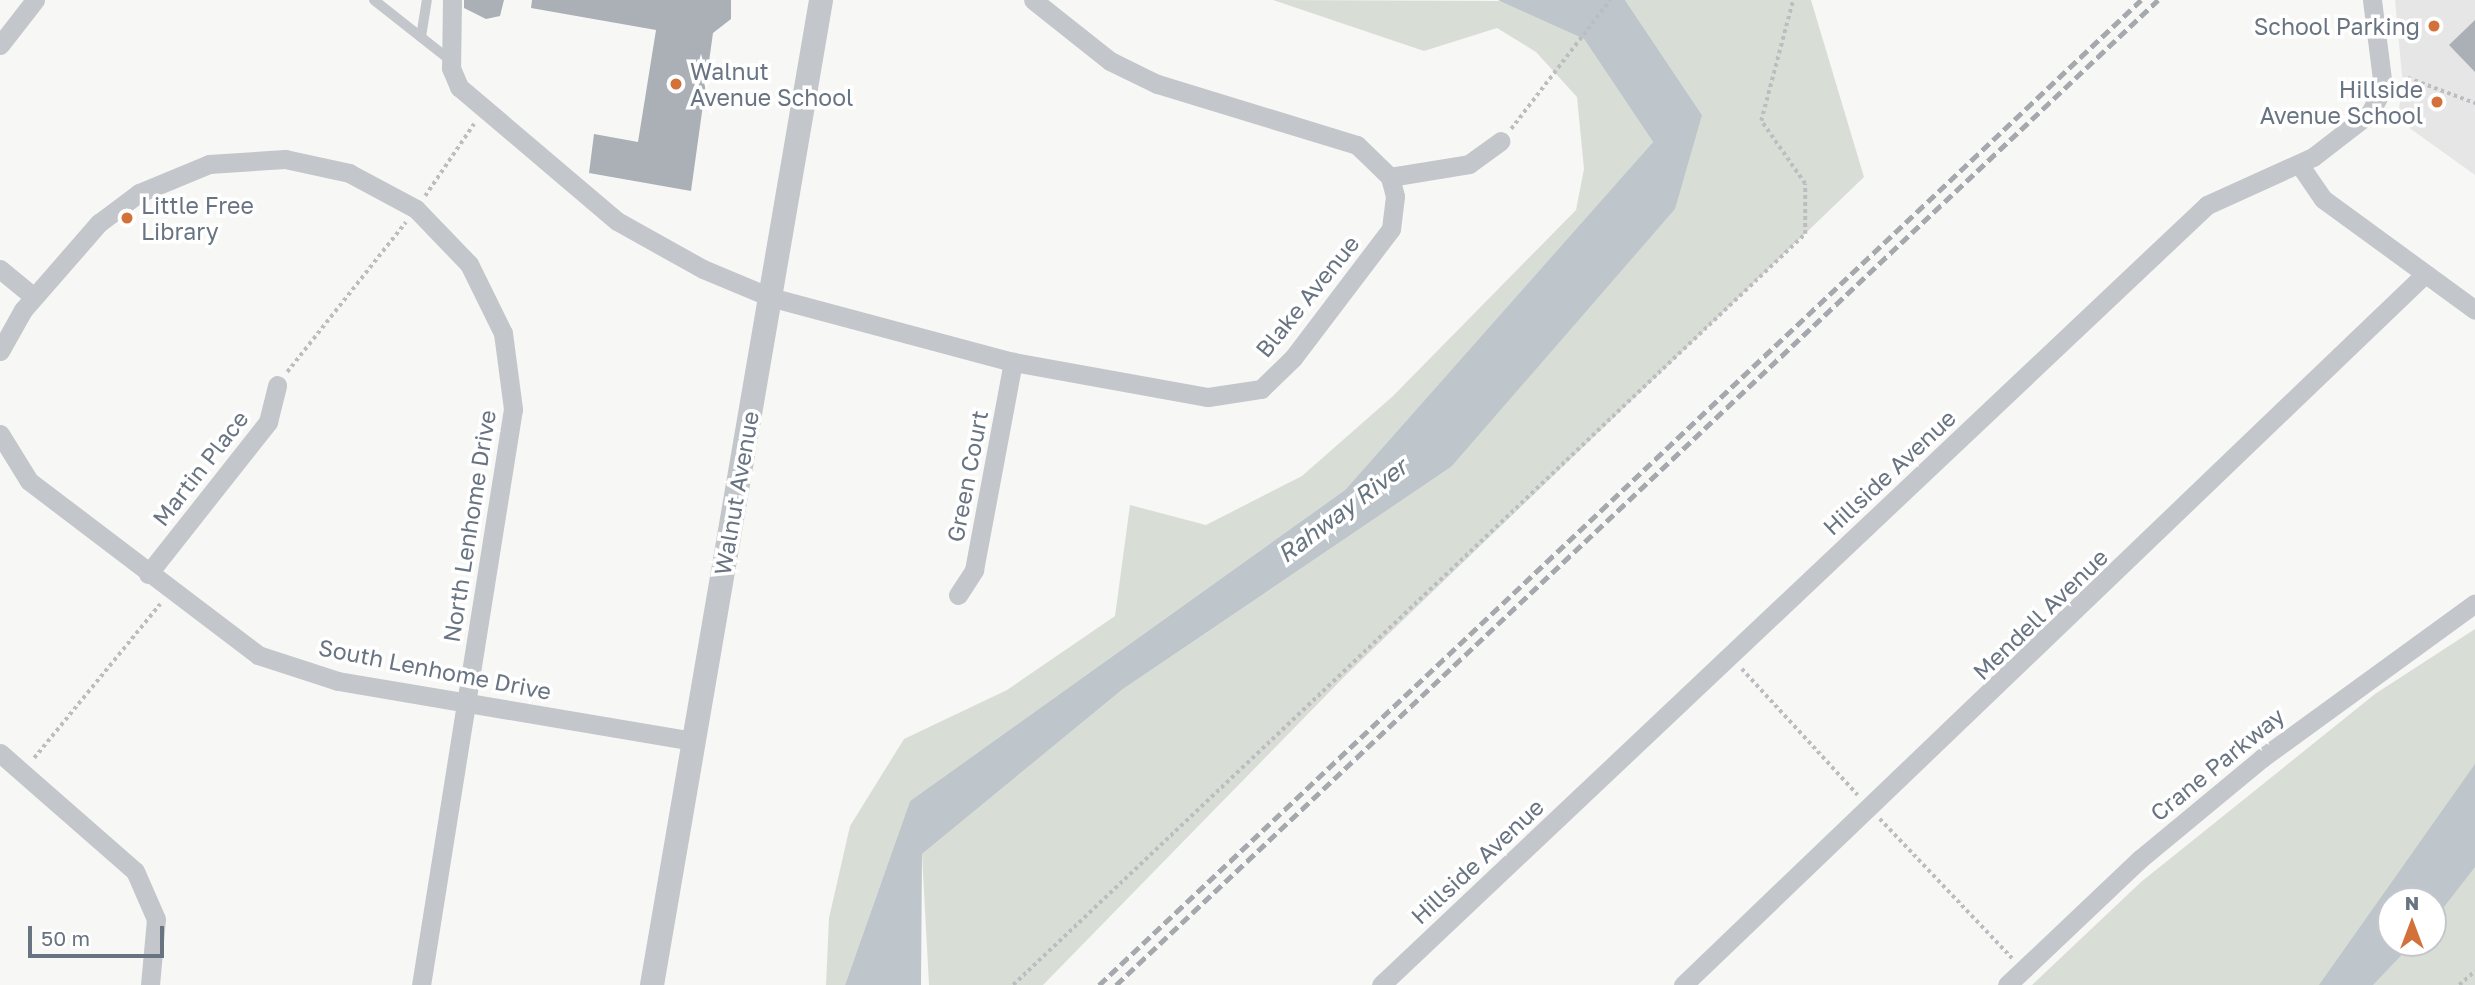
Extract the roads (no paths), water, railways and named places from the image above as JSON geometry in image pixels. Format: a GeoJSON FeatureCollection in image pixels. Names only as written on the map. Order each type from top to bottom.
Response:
{"type":"FeatureCollection","features":[{"type":"Feature","properties":{"kind":"street"},"geometry":{"type":"LineString","coordinates":[[0,45],[35,0]]}},
{"type":"Feature","properties":{"kind":"street"},"geometry":{"type":"LineString","coordinates":[[451,60],[453,0]]}},
{"type":"Feature","properties":{"kind":"street","name":"Walnut Avenue"},"geometry":{"type":"LineString","coordinates":[[652,985],[821,0]]}},
{"type":"Feature","properties":{"kind":"street"},"geometry":{"type":"LineString","coordinates":[[1033,0],[1110,61],[1157,84],[1357,145],[1390,177],[1469,164],[1502,142]]}},
{"type":"Feature","properties":{"kind":"street","name":"Hillside Avenue"},"geometry":{"type":"LineString","coordinates":[[1381,985],[2195,215],[2236,187],[2299,163],[2337,142],[2380,97],[2372,0]]}},
{"type":"Feature","properties":{"kind":"street","name":"Blake Avenue"},"geometry":{"type":"LineString","coordinates":[[451,60],[459,87],[483,111],[617,221],[770,297],[1013,362],[1208,397],[1261,389],[1293,358],[1391,229],[1395,209],[1390,177]]}},
{"type":"Feature","properties":{"kind":"street","name":"North Lenhome Drive"},"geometry":{"type":"LineString","coordinates":[[34,297],[118,207],[162,181],[209,164],[259,158],[324,165],[373,182],[416,209],[454,244],[483,286],[503,333],[512,384],[511,435],[421,985]]}},
{"type":"Feature","properties":{"kind":"street"},"geometry":{"type":"LineString","coordinates":[[2299,163],[2323,199],[2475,310]]}},
{"type":"Feature","properties":{"kind":"street"},"geometry":{"type":"LineString","coordinates":[[0,269],[34,297],[0,351]]}},
{"type":"Feature","properties":{"kind":"street","name":"Mendell Avenue"},"geometry":{"type":"LineString","coordinates":[[1683,985],[2425,274]]}},
{"type":"Feature","properties":{"kind":"street","name":"Green Court"},"geometry":{"type":"LineString","coordinates":[[958,594],[974,570],[1013,362]]}},
{"type":"Feature","properties":{"kind":"street","name":"Martin Place"},"geometry":{"type":"LineString","coordinates":[[148,574],[268,422],[277,385]]}},
{"type":"Feature","properties":{"kind":"street","name":"South Lenhome Drive"},"geometry":{"type":"LineString","coordinates":[[0,434],[29,481],[170,592],[258,655],[338,681],[694,741]]}},
{"type":"Feature","properties":{"kind":"street","name":"Crane Parkway"},"geometry":{"type":"LineString","coordinates":[[2007,985],[2140,859],[2262,758],[2475,603]]}},
{"type":"Feature","properties":{"kind":"street"},"geometry":{"type":"LineString","coordinates":[[0,753],[135,871],[156,919],[150,985]]}},
{"type":"Feature","properties":{"kind":"lane"},"geometry":{"type":"LineString","coordinates":[[374,0],[451,60]]}},
{"type":"Feature","properties":{"kind":"lane"},"geometry":{"type":"LineString","coordinates":[[421,37],[427,0]]}},
{"type":"Feature","properties":{"kind":"water","name":"Rahway River"},"geometry":{"type":"Polygon","coordinates":[[[1498,0],[1625,0],[1702,115],[1675,209],[1451,467],[1123,689],[922,854],[921,985],[845,985],[910,801],[1345,490],[1653,142],[1584,39],[1498,0]]]}},
{"type":"Feature","properties":{"kind":"water"},"geometry":{"type":"Polygon","coordinates":[[[2475,764],[2475,867],[2447,903],[2447,887],[2388,887],[2475,764]]]}},
{"type":"Feature","properties":{"kind":"water"},"geometry":{"type":"Polygon","coordinates":[[[2377,903],[2377,957],[2400,957],[2373,985],[2319,985],[2377,903]]]}},
{"type":"Feature","properties":{"kind":"railway"},"geometry":{"type":"LineString","coordinates":[[1099,985],[2141,0]]}},
{"type":"Feature","properties":{"kind":"railway"},"geometry":{"type":"LineString","coordinates":[[1116,985],[2158,0]]}},
{"type":"Feature","properties":{"kind":"place","name":"School Parking"},"geometry":{"type":"Point","coordinates":[2434,26]}},
{"type":"Feature","properties":{"kind":"place","name":"Walnut Avenue School"},"geometry":{"type":"Point","coordinates":[676,84]}},
{"type":"Feature","properties":{"kind":"place","name":"Hillside Avenue School"},"geometry":{"type":"Point","coordinates":[2437,102]}},
{"type":"Feature","properties":{"kind":"place","name":"Little Free Library"},"geometry":{"type":"Point","coordinates":[127,218]}}]}
